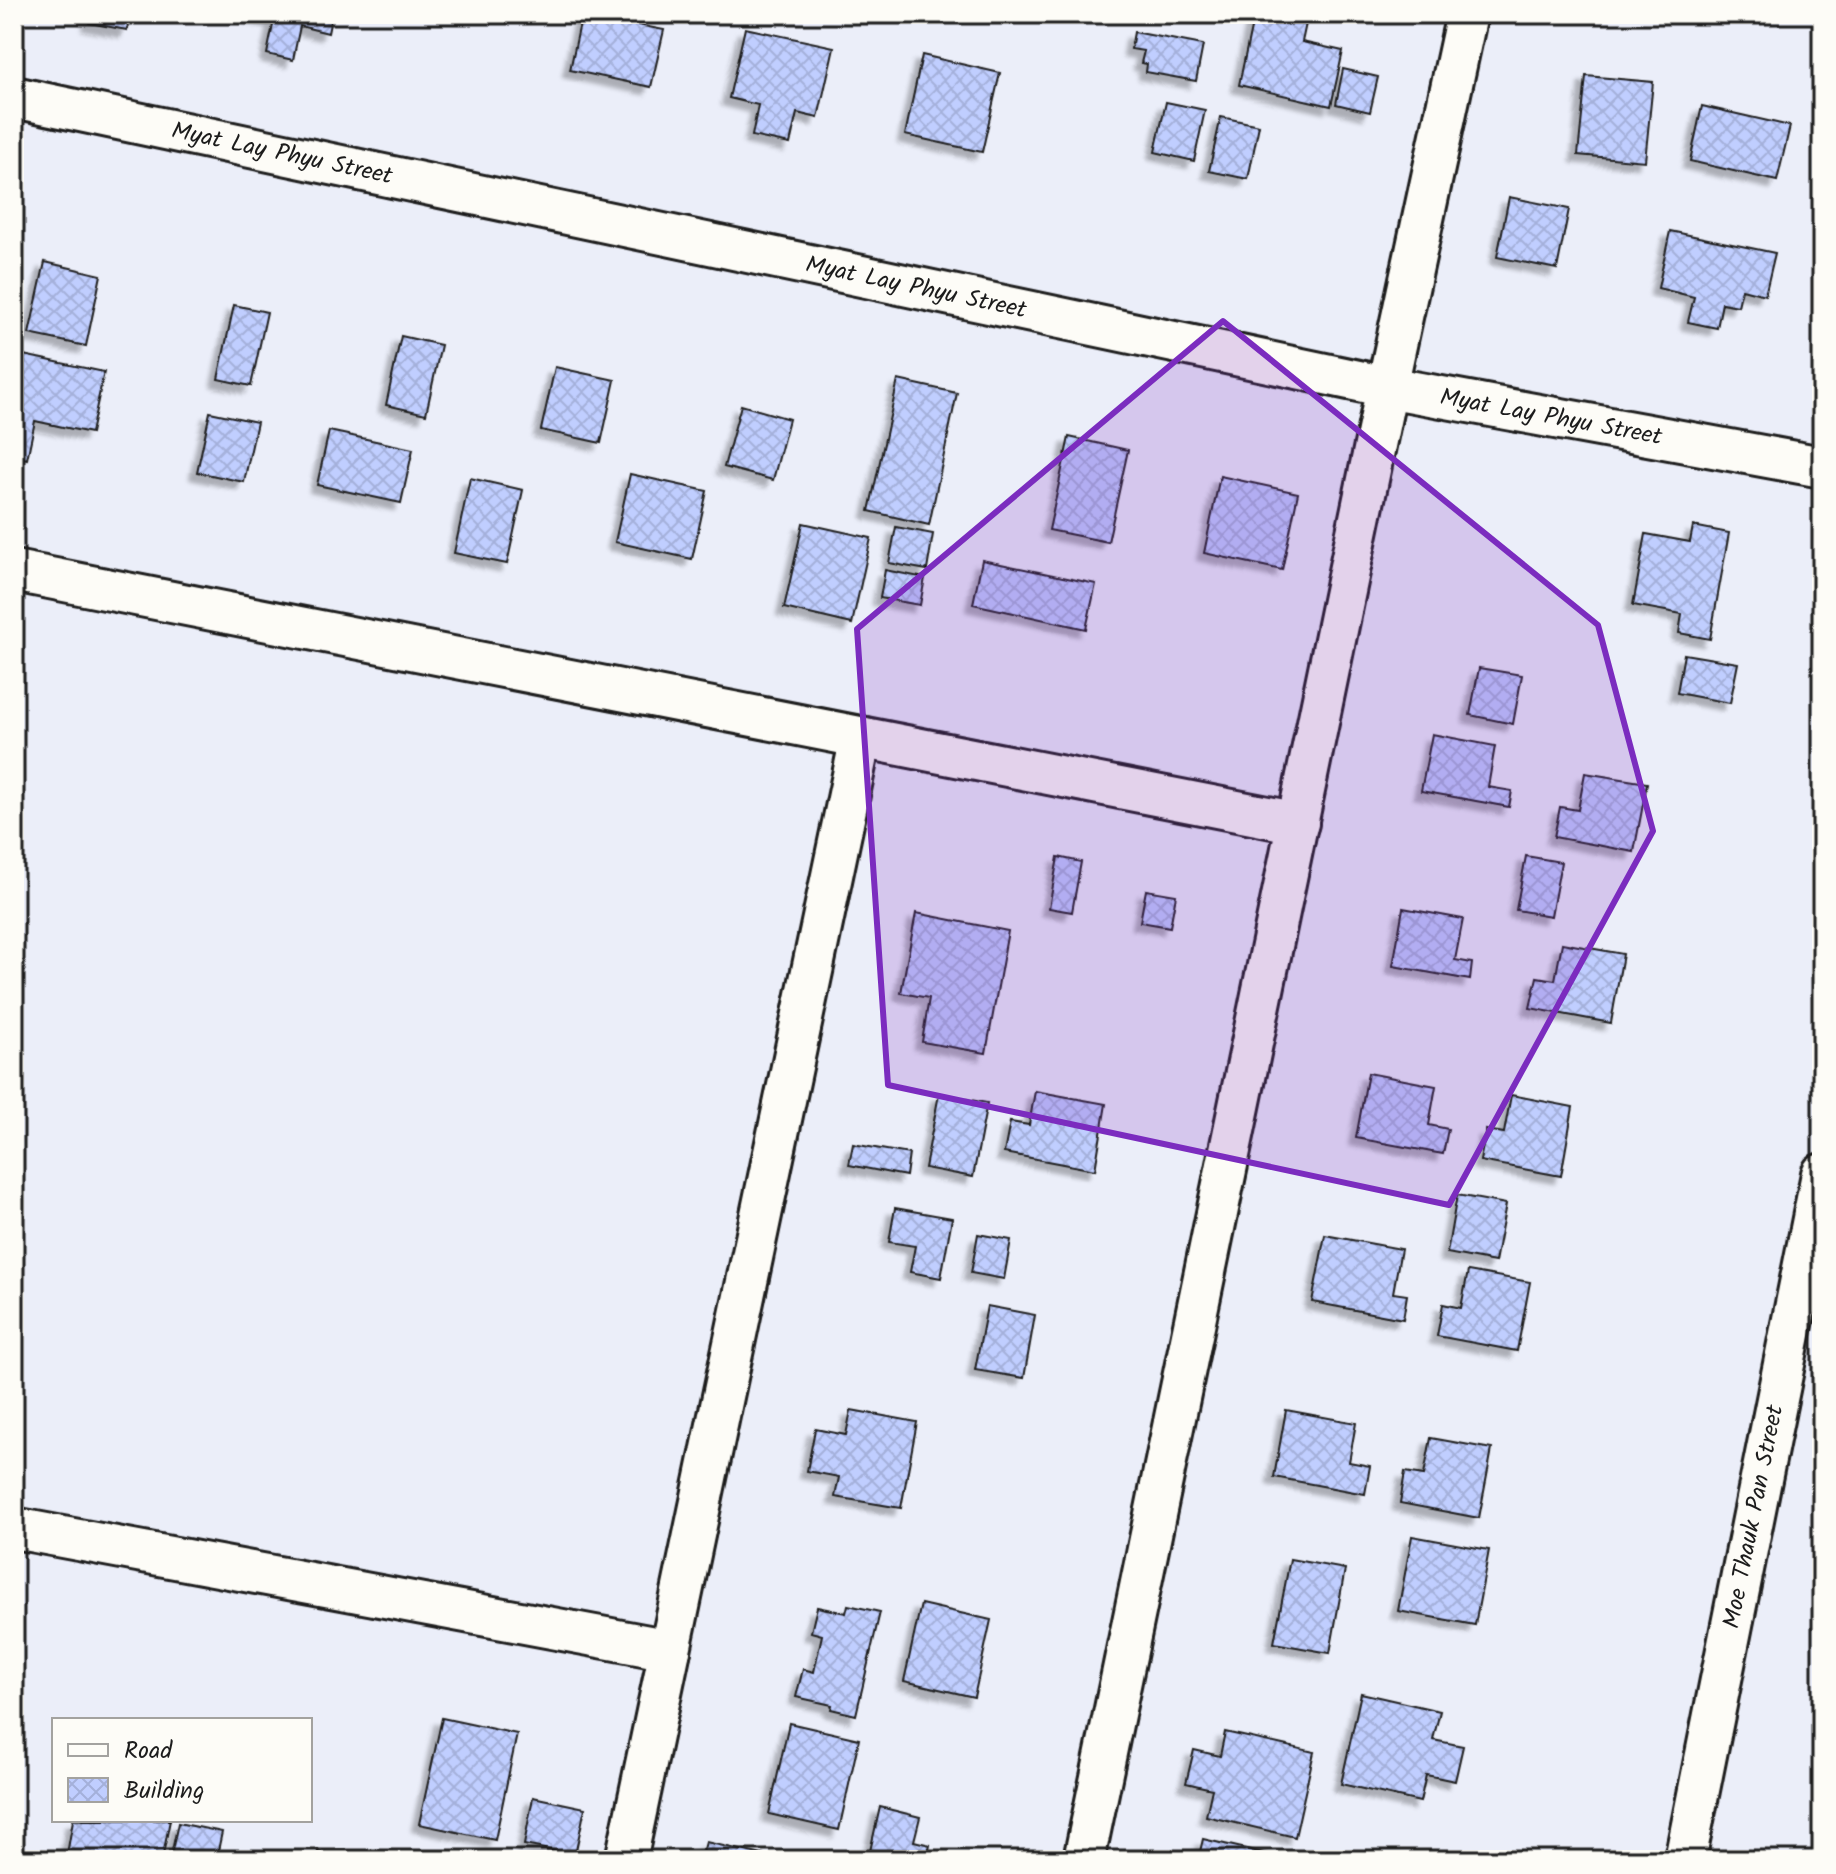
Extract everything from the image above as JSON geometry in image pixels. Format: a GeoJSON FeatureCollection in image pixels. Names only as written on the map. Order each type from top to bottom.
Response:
{"type":"FeatureCollection","features":[{"type":"Feature","properties":{"kind":"street"},"geometry":{"type":"LineString","coordinates":[[1084,1860],[1387,387],[1467,14]]}},
{"type":"Feature","properties":{"kind":"street","name":"Myat Lay Phyu Street"},"geometry":{"type":"LineString","coordinates":[[14,97],[1387,387],[1822,467]]}},
{"type":"Feature","properties":{"kind":"street"},"geometry":{"type":"LineString","coordinates":[[14,571],[1298,823]]}},
{"type":"Feature","properties":{"kind":"street"},"geometry":{"type":"LineString","coordinates":[[626,1860],[861,737]]}},
{"type":"Feature","properties":{"kind":"street","name":"Moe Thauk Pan Street"},"geometry":{"type":"LineString","coordinates":[[1685,1860],[1822,1174]]}},
{"type":"Feature","properties":{"kind":"street"},"geometry":{"type":"LineString","coordinates":[[14,1528],[670,1650]]}},
{"type":"Feature","properties":{"kind":"highlighted area"},"geometry":{"type":"Polygon","coordinates":[[[1223,321],[1598,625],[1653,831],[1449,1205],[888,1085],[857,629],[1223,321]]]}},
{"type":"Feature","properties":{"kind":"building"},"geometry":{"type":"Polygon","coordinates":[[[91,14],[130,14],[127,30],[89,23],[91,14]]]}},
{"type":"Feature","properties":{"kind":"building"},"geometry":{"type":"Polygon","coordinates":[[[252,14],[332,14],[328,33],[300,26],[293,60],[267,54],[274,20],[252,14]]]}},
{"type":"Feature","properties":{"kind":"building"},"geometry":{"type":"Polygon","coordinates":[[[582,14],[664,30],[651,87],[570,70],[582,14]]]}},
{"type":"Feature","properties":{"kind":"building"},"geometry":{"type":"Polygon","coordinates":[[[1254,14],[1308,14],[1302,42],[1343,51],[1331,106],[1239,85],[1254,14]]]}},
{"type":"Feature","properties":{"kind":"building"},"geometry":{"type":"Polygon","coordinates":[[[745,28],[834,47],[818,118],[797,113],[790,144],[752,136],[758,105],[729,98],[745,28]]]}},
{"type":"Feature","properties":{"kind":"building"},"geometry":{"type":"Polygon","coordinates":[[[1134,32],[1203,45],[1196,81],[1146,72],[1147,64],[1141,63],[1144,51],[1131,49],[1134,32]]]}},
{"type":"Feature","properties":{"kind":"building"},"geometry":{"type":"Polygon","coordinates":[[[922,55],[1000,73],[982,152],[905,135],[922,55]]]}},
{"type":"Feature","properties":{"kind":"building"},"geometry":{"type":"Polygon","coordinates":[[[1343,69],[1378,77],[1370,112],[1336,104],[1343,69]]]}},
{"type":"Feature","properties":{"kind":"building"},"geometry":{"type":"Polygon","coordinates":[[[1586,76],[1653,82],[1645,161],[1578,155],[1586,76]]]}},
{"type":"Feature","properties":{"kind":"building"},"geometry":{"type":"Polygon","coordinates":[[[1166,102],[1205,110],[1194,161],[1155,152],[1166,102]]]}},
{"type":"Feature","properties":{"kind":"building"},"geometry":{"type":"Polygon","coordinates":[[[1702,106],[1790,126],[1777,181],[1690,161],[1702,106]]]}},
{"type":"Feature","properties":{"kind":"building"},"geometry":{"type":"Polygon","coordinates":[[[1221,117],[1259,125],[1248,179],[1209,171],[1221,117]]]}},
{"type":"Feature","properties":{"kind":"building"},"geometry":{"type":"Polygon","coordinates":[[[1509,197],[1569,209],[1557,269],[1497,257],[1509,197]]]}},
{"type":"Feature","properties":{"kind":"building"},"geometry":{"type":"Polygon","coordinates":[[[1670,231],[1775,253],[1765,295],[1742,289],[1738,306],[1722,303],[1717,328],[1688,322],[1694,297],[1658,288],[1670,231]]]}},
{"type":"Feature","properties":{"kind":"building"},"geometry":{"type":"Polygon","coordinates":[[[45,262],[101,275],[86,346],[29,334],[45,262]]]}},
{"type":"Feature","properties":{"kind":"building"},"geometry":{"type":"Polygon","coordinates":[[[234,305],[267,312],[251,386],[218,379],[234,305]]]}},
{"type":"Feature","properties":{"kind":"building"},"geometry":{"type":"Polygon","coordinates":[[[401,336],[441,345],[426,414],[386,405],[401,336]]]}},
{"type":"Feature","properties":{"kind":"building"},"geometry":{"type":"Polygon","coordinates":[[[14,353],[104,372],[91,433],[35,421],[27,459],[14,456],[14,353]]]}},
{"type":"Feature","properties":{"kind":"building"},"geometry":{"type":"Polygon","coordinates":[[[555,367],[615,380],[601,443],[541,430],[555,367]]]}},
{"type":"Feature","properties":{"kind":"building"},"geometry":{"type":"Polygon","coordinates":[[[898,380],[957,393],[929,525],[869,511],[898,380]]]}},
{"type":"Feature","properties":{"kind":"building"},"geometry":{"type":"Polygon","coordinates":[[[741,405],[789,419],[773,480],[724,467],[741,405]]]}},
{"type":"Feature","properties":{"kind":"building"},"geometry":{"type":"Polygon","coordinates":[[[210,412],[257,422],[244,482],[197,472],[210,412]]]}},
{"type":"Feature","properties":{"kind":"building"},"geometry":{"type":"Polygon","coordinates":[[[329,431],[413,449],[401,503],[317,485],[329,431]]]}},
{"type":"Feature","properties":{"kind":"building"},"geometry":{"type":"Polygon","coordinates":[[[1069,437],[1128,450],[1108,542],[1049,530],[1069,437]]]}},
{"type":"Feature","properties":{"kind":"building"},"geometry":{"type":"Polygon","coordinates":[[[630,474],[707,491],[692,559],[615,542],[630,474]]]}},
{"type":"Feature","properties":{"kind":"building"},"geometry":{"type":"Polygon","coordinates":[[[1220,476],[1298,493],[1282,570],[1204,553],[1220,476]]]}},
{"type":"Feature","properties":{"kind":"building"},"geometry":{"type":"Polygon","coordinates":[[[470,478],[523,490],[507,564],[454,553],[470,478]]]}},
{"type":"Feature","properties":{"kind":"building"},"geometry":{"type":"Polygon","coordinates":[[[803,523],[871,538],[852,624],[784,608],[803,523]]]}},
{"type":"Feature","properties":{"kind":"building"},"geometry":{"type":"Polygon","coordinates":[[[1693,526],[1729,533],[1710,639],[1679,633],[1682,614],[1633,605],[1646,534],[1690,542],[1693,526]]]}},
{"type":"Feature","properties":{"kind":"building"},"geometry":{"type":"Polygon","coordinates":[[[896,527],[933,534],[927,570],[889,563],[896,527]]]}},
{"type":"Feature","properties":{"kind":"building"},"geometry":{"type":"Polygon","coordinates":[[[982,560],[1096,584],[1086,629],[973,604],[982,560]]]}},
{"type":"Feature","properties":{"kind":"building"},"geometry":{"type":"Polygon","coordinates":[[[885,570],[925,578],[920,605],[880,598],[885,570]]]}},
{"type":"Feature","properties":{"kind":"building"},"geometry":{"type":"Polygon","coordinates":[[[1684,654],[1738,663],[1730,703],[1677,693],[1684,654]]]}},
{"type":"Feature","properties":{"kind":"building"},"geometry":{"type":"Polygon","coordinates":[[[1479,668],[1522,675],[1513,724],[1470,715],[1479,668]]]}},
{"type":"Feature","properties":{"kind":"building"},"geometry":{"type":"Polygon","coordinates":[[[1432,734],[1495,746],[1488,787],[1512,791],[1509,807],[1421,791],[1432,734]]]}},
{"type":"Feature","properties":{"kind":"building"},"geometry":{"type":"Polygon","coordinates":[[[1585,773],[1647,783],[1634,852],[1554,837],[1560,807],[1578,810],[1585,773]]]}},
{"type":"Feature","properties":{"kind":"building"},"geometry":{"type":"Polygon","coordinates":[[[1526,856],[1561,862],[1551,916],[1516,910],[1526,856]]]}},
{"type":"Feature","properties":{"kind":"building"},"geometry":{"type":"Polygon","coordinates":[[[1058,857],[1081,862],[1072,912],[1049,908],[1058,857]]]}},
{"type":"Feature","properties":{"kind":"building"},"geometry":{"type":"Polygon","coordinates":[[[1146,890],[1176,895],[1170,927],[1140,922],[1146,890]]]}},
{"type":"Feature","properties":{"kind":"building"},"geometry":{"type":"Polygon","coordinates":[[[1403,908],[1463,919],[1455,960],[1472,963],[1470,980],[1393,966],[1403,908]]]}},
{"type":"Feature","properties":{"kind":"building"},"geometry":{"type":"Polygon","coordinates":[[[916,913],[1008,931],[986,1053],[922,1042],[929,998],[901,993],[916,913]]]}},
{"type":"Feature","properties":{"kind":"building"},"geometry":{"type":"Polygon","coordinates":[[[1562,943],[1623,954],[1611,1023],[1530,1008],[1537,977],[1555,980],[1562,943]]]}},
{"type":"Feature","properties":{"kind":"building"},"geometry":{"type":"Polygon","coordinates":[[[1368,1073],[1436,1086],[1429,1125],[1448,1129],[1443,1154],[1356,1138],[1368,1073]]]}},
{"type":"Feature","properties":{"kind":"building"},"geometry":{"type":"Polygon","coordinates":[[[1035,1091],[1106,1104],[1095,1170],[1004,1153],[1010,1122],[1029,1125],[1035,1091]]]}},
{"type":"Feature","properties":{"kind":"building"},"geometry":{"type":"Polygon","coordinates":[[[939,1094],[987,1103],[973,1177],[925,1168],[939,1094]]]}},
{"type":"Feature","properties":{"kind":"building"},"geometry":{"type":"Polygon","coordinates":[[[1511,1095],[1573,1107],[1561,1176],[1480,1161],[1486,1130],[1504,1133],[1511,1095]]]}},
{"type":"Feature","properties":{"kind":"building"},"geometry":{"type":"Polygon","coordinates":[[[853,1144],[909,1154],[906,1176],[849,1165],[853,1144]]]}},
{"type":"Feature","properties":{"kind":"building"},"geometry":{"type":"Polygon","coordinates":[[[1457,1195],[1506,1204],[1495,1262],[1447,1253],[1457,1195]]]}},
{"type":"Feature","properties":{"kind":"building"},"geometry":{"type":"Polygon","coordinates":[[[895,1208],[952,1218],[941,1278],[910,1272],[915,1246],[889,1242],[895,1208]]]}},
{"type":"Feature","properties":{"kind":"building"},"geometry":{"type":"Polygon","coordinates":[[[978,1234],[1011,1240],[1004,1279],[971,1273],[978,1234]]]}},
{"type":"Feature","properties":{"kind":"building"},"geometry":{"type":"Polygon","coordinates":[[[1325,1235],[1401,1249],[1393,1293],[1407,1295],[1403,1319],[1312,1302],[1325,1235]]]}},
{"type":"Feature","properties":{"kind":"building"},"geometry":{"type":"Polygon","coordinates":[[[1468,1271],[1530,1282],[1517,1351],[1437,1336],[1443,1304],[1461,1308],[1468,1271]]]}},
{"type":"Feature","properties":{"kind":"building"},"geometry":{"type":"Polygon","coordinates":[[[987,1306],[1035,1315],[1024,1378],[975,1370],[987,1306]]]}},
{"type":"Feature","properties":{"kind":"building"},"geometry":{"type":"Polygon","coordinates":[[[851,1410],[917,1422],[901,1508],[835,1497],[839,1477],[807,1471],[815,1429],[846,1435],[851,1410]]]}},
{"type":"Feature","properties":{"kind":"building"},"geometry":{"type":"Polygon","coordinates":[[[1286,1410],[1356,1423],[1349,1462],[1370,1466],[1365,1494],[1274,1477],[1286,1410]]]}},
{"type":"Feature","properties":{"kind":"building"},"geometry":{"type":"Polygon","coordinates":[[[1431,1438],[1492,1449],[1479,1518],[1400,1503],[1405,1472],[1424,1475],[1431,1438]]]}},
{"type":"Feature","properties":{"kind":"building"},"geometry":{"type":"Polygon","coordinates":[[[1412,1536],[1489,1550],[1475,1625],[1398,1611],[1412,1536]]]}},
{"type":"Feature","properties":{"kind":"building"},"geometry":{"type":"Polygon","coordinates":[[[1290,1559],[1345,1569],[1330,1653],[1274,1643],[1290,1559]]]}},
{"type":"Feature","properties":{"kind":"building"},"geometry":{"type":"Polygon","coordinates":[[[921,1604],[991,1620],[974,1697],[904,1681],[921,1604]]]}},
{"type":"Feature","properties":{"kind":"building"},"geometry":{"type":"Polygon","coordinates":[[[848,1605],[880,1612],[856,1715],[831,1709],[832,1705],[796,1697],[803,1669],[814,1672],[822,1635],[811,1632],[817,1607],[846,1613],[848,1605]]]}},
{"type":"Feature","properties":{"kind":"building"},"geometry":{"type":"Polygon","coordinates":[[[1361,1693],[1440,1711],[1433,1740],[1463,1746],[1455,1781],[1426,1775],[1420,1802],[1341,1784],[1361,1693]]]}},
{"type":"Feature","properties":{"kind":"building"},"geometry":{"type":"Polygon","coordinates":[[[442,1718],[517,1734],[495,1840],[419,1824],[442,1718]]]}},
{"type":"Feature","properties":{"kind":"building"},"geometry":{"type":"Polygon","coordinates":[[[789,1723],[859,1739],[839,1830],[769,1814],[789,1723]]]}},
{"type":"Feature","properties":{"kind":"building"},"geometry":{"type":"Polygon","coordinates":[[[1225,1732],[1314,1752],[1295,1837],[1206,1816],[1212,1789],[1186,1783],[1194,1750],[1220,1756],[1225,1732]]]}},
{"type":"Feature","properties":{"kind":"building"},"geometry":{"type":"Polygon","coordinates":[[[533,1797],[585,1808],[575,1855],[524,1845],[533,1797]]]}},
{"type":"Feature","properties":{"kind":"building"},"geometry":{"type":"Polygon","coordinates":[[[880,1807],[920,1817],[914,1841],[930,1845],[927,1860],[868,1860],[880,1807]]]}},
{"type":"Feature","properties":{"kind":"building"},"geometry":{"type":"Polygon","coordinates":[[[73,1822],[170,1822],[162,1860],[66,1860],[73,1822]]]}},
{"type":"Feature","properties":{"kind":"building"},"geometry":{"type":"Polygon","coordinates":[[[178,1823],[222,1832],[216,1860],[170,1860],[178,1823]]]}},
{"type":"Feature","properties":{"kind":"building"},"geometry":{"type":"Polygon","coordinates":[[[1203,1839],[1294,1860],[1198,1860],[1203,1839]]]}},
{"type":"Feature","properties":{"kind":"building"},"geometry":{"type":"Polygon","coordinates":[[[706,1842],[767,1856],[766,1860],[701,1860],[706,1842]]]}},
{"type":"Feature","properties":{"kind":"building"},"geometry":{"type":"Polygon","coordinates":[[[318,1851],[362,1860],[316,1860],[318,1851]]]}}]}
